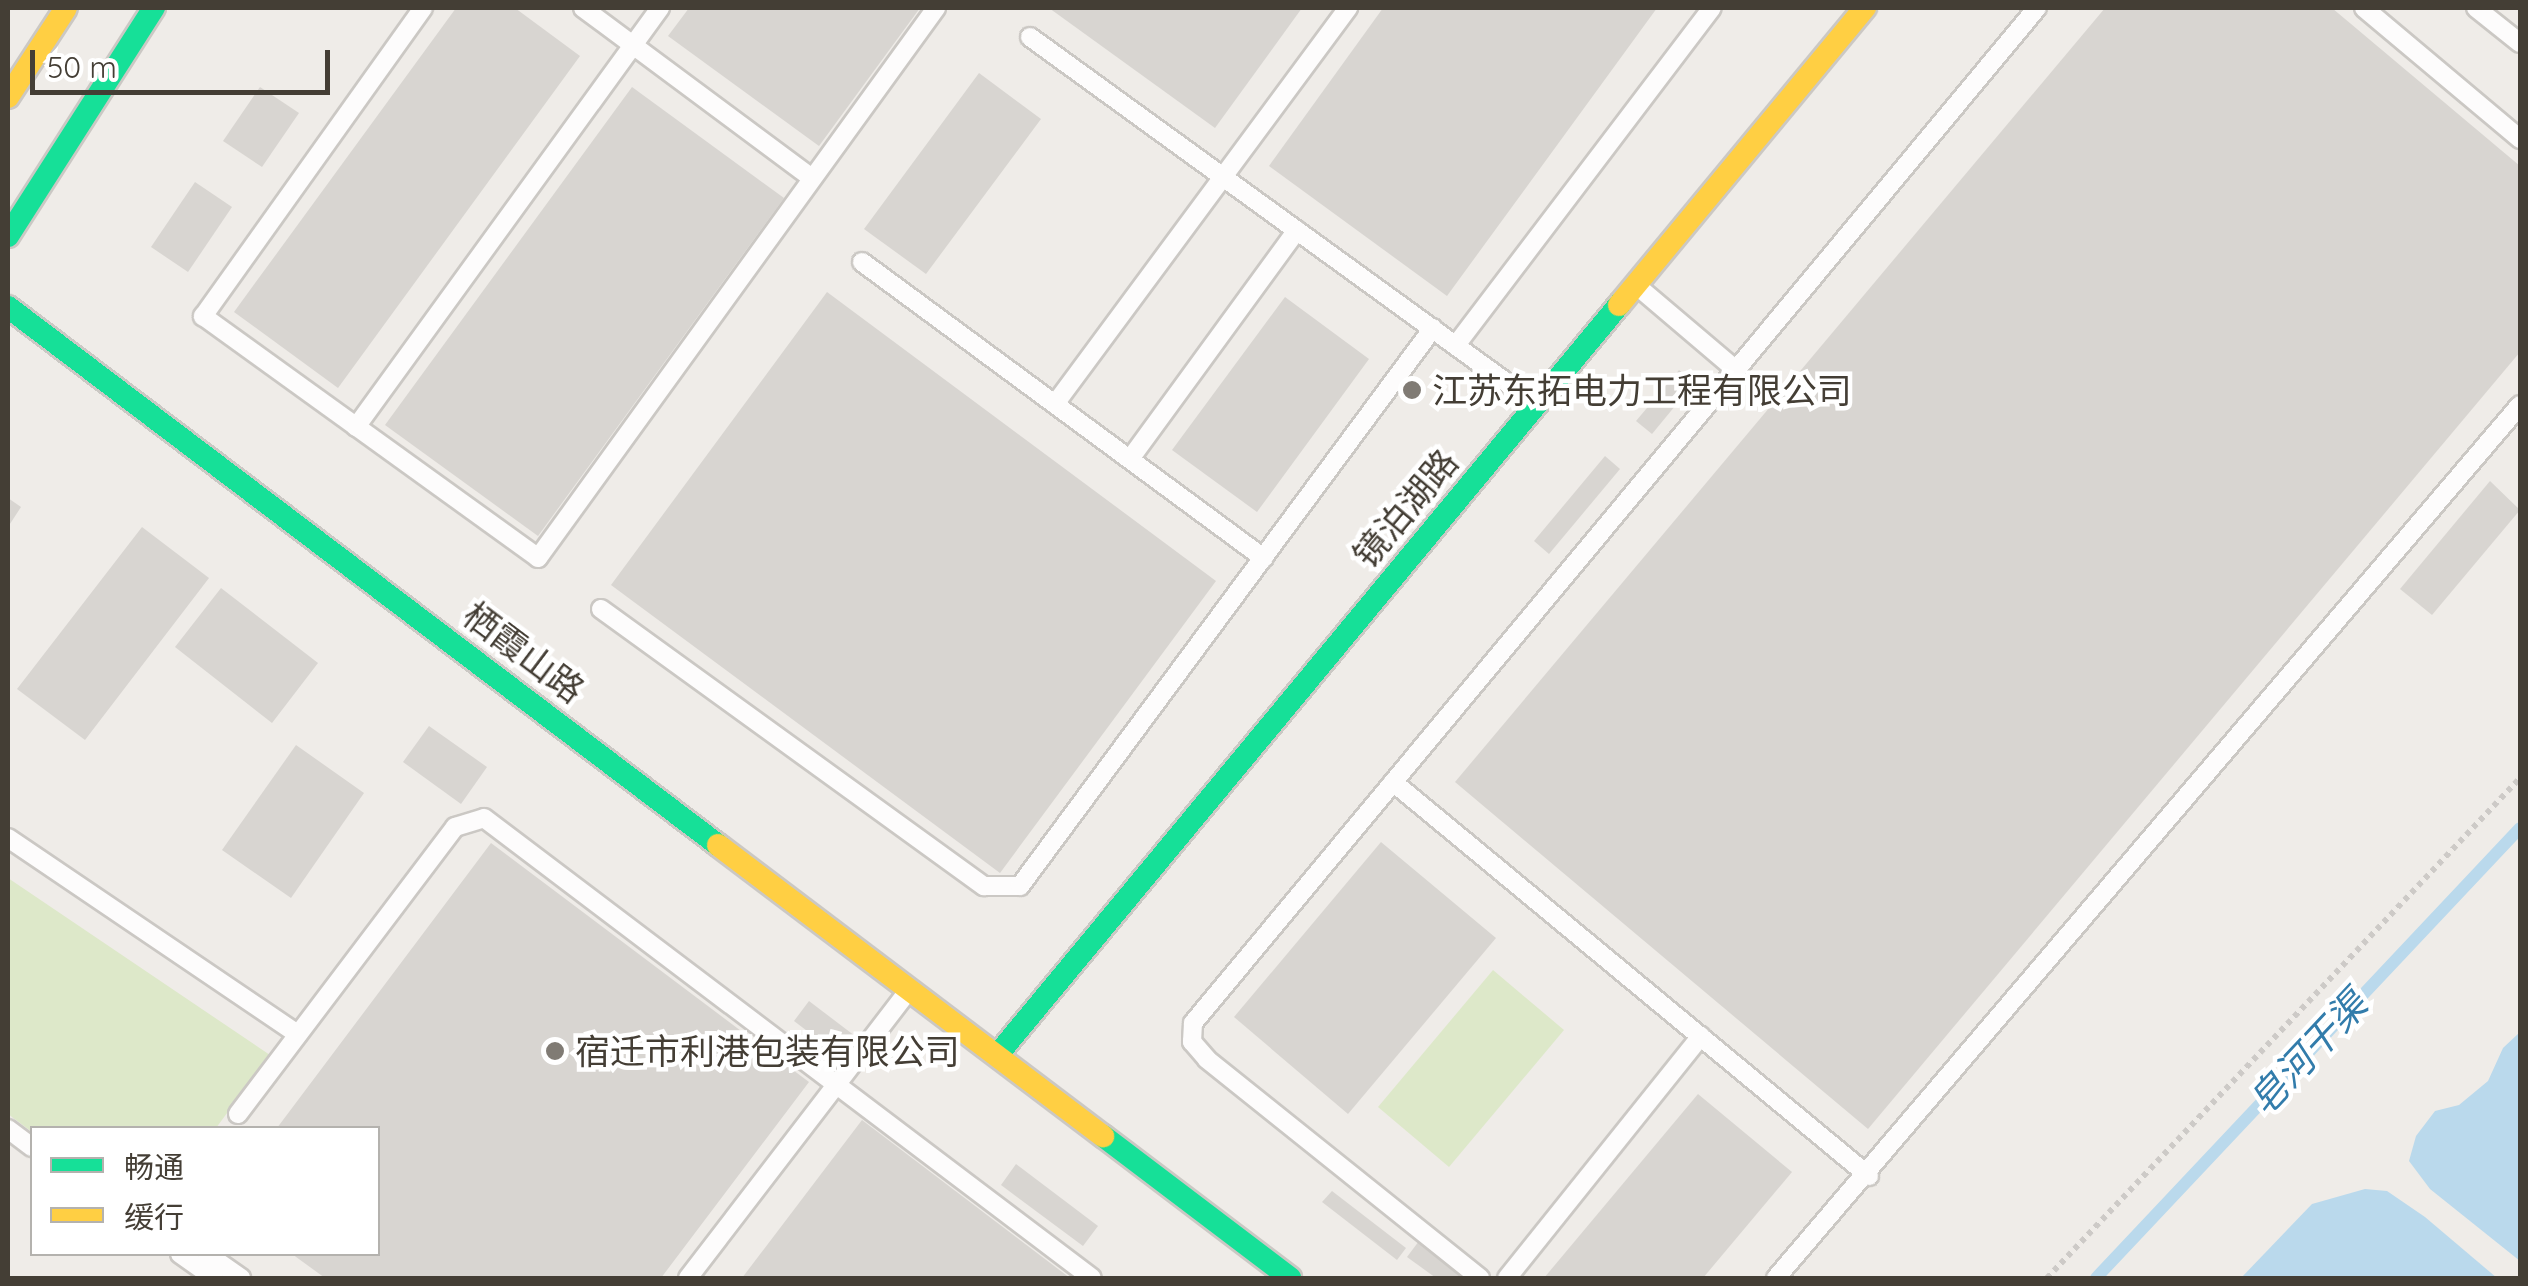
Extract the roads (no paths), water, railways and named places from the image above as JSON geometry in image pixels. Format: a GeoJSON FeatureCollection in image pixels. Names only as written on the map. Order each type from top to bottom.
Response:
{"type":"FeatureCollection","features":[{"type":"Feature","properties":{"kind":"street"},"geometry":{"type":"LineString","coordinates":[[8,97],[66,8]]}},
{"type":"Feature","properties":{"kind":"street"},"geometry":{"type":"LineString","coordinates":[[8,236],[154,8]]}},
{"type":"Feature","properties":{"kind":"street","name":"镜泊湖路"},"geometry":{"type":"LineString","coordinates":[[999,1052],[1865,8]]}},
{"type":"Feature","properties":{"kind":"street","name":"栖霞山路"},"geometry":{"type":"LineString","coordinates":[[8,307],[999,1052],[1290,1278]]}},
{"type":"Feature","properties":{"kind":"lane"},"geometry":{"type":"LineString","coordinates":[[422,8],[202,316],[538,558],[936,8]]}},
{"type":"Feature","properties":{"kind":"lane"},"geometry":{"type":"LineString","coordinates":[[583,8],[812,178]]}},
{"type":"Feature","properties":{"kind":"lane"},"geometry":{"type":"LineString","coordinates":[[356,427],[660,8]]}},
{"type":"Feature","properties":{"kind":"lane"},"geometry":{"type":"LineString","coordinates":[[1055,404],[1348,8]]}},
{"type":"Feature","properties":{"kind":"lane"},"geometry":{"type":"LineString","coordinates":[[1456,346],[1712,8]]}},
{"type":"Feature","properties":{"kind":"lane"},"geometry":{"type":"LineString","coordinates":[[1480,1278],[1192,1042],[1193,1022],[2037,8]]}},
{"type":"Feature","properties":{"kind":"lane"},"geometry":{"type":"LineString","coordinates":[[2364,8],[2520,139]]}},
{"type":"Feature","properties":{"kind":"lane"},"geometry":{"type":"LineString","coordinates":[[2476,8],[2520,42]]}},
{"type":"Feature","properties":{"kind":"lane"},"geometry":{"type":"LineString","coordinates":[[1030,37],[1537,404]]}},
{"type":"Feature","properties":{"kind":"lane"},"geometry":{"type":"LineString","coordinates":[[1130,460],[1297,230]]}},
{"type":"Feature","properties":{"kind":"lane"},"geometry":{"type":"LineString","coordinates":[[862,262],[1264,558]]}},
{"type":"Feature","properties":{"kind":"lane"},"geometry":{"type":"LineString","coordinates":[[1636,284],[1736,370]]}},
{"type":"Feature","properties":{"kind":"lane"},"geometry":{"type":"LineString","coordinates":[[601,609],[968,875],[1001,891],[1020,886],[1432,328]]}},
{"type":"Feature","properties":{"kind":"lane"},"geometry":{"type":"LineString","coordinates":[[1776,1278],[1869,1176],[2520,405]]}},
{"type":"Feature","properties":{"kind":"lane"},"geometry":{"type":"LineString","coordinates":[[1393,782],[1869,1176]]}},
{"type":"Feature","properties":{"kind":"lane"},"geometry":{"type":"LineString","coordinates":[[238,1114],[455,827],[484,818],[1092,1278]]}},
{"type":"Feature","properties":{"kind":"lane"},"geometry":{"type":"LineString","coordinates":[[8,838],[298,1034]]}},
{"type":"Feature","properties":{"kind":"lane"},"geometry":{"type":"LineString","coordinates":[[688,1278],[911,987]]}},
{"type":"Feature","properties":{"kind":"lane"},"geometry":{"type":"LineString","coordinates":[[1506,1278],[1701,1036]]}},
{"type":"Feature","properties":{"kind":"lane"},"geometry":{"type":"LineString","coordinates":[[8,1128],[30,1145]]}},
{"type":"Feature","properties":{"kind":"lane"},"geometry":{"type":"LineString","coordinates":[[183,1256],[214,1278]]}},
{"type":"Feature","properties":{"kind":"lane"},"geometry":{"type":"LineString","coordinates":[[210,1256],[241,1278]]}},
{"type":"Feature","properties":{"kind":"water"},"geometry":{"type":"Polygon","coordinates":[[[2520,1032],[2520,1261],[2430,1189],[2409,1161],[2416,1136],[2435,1111],[2459,1105],[2488,1081],[2503,1048],[2520,1032]]]}},
{"type":"Feature","properties":{"kind":"water"},"geometry":{"type":"Polygon","coordinates":[[[2365,1189],[2387,1191],[2425,1217],[2497,1278],[2241,1278],[2312,1204],[2365,1189]]]}},
{"type":"Feature","properties":{"kind":"waterway","name":"皂河干渠"},"geometry":{"type":"LineString","coordinates":[[2096,1278],[2520,828]]}},
{"type":"Feature","properties":{"kind":"place","name":"江苏东拓电力工程有限公司"},"geometry":{"type":"Point","coordinates":[1412,390]}},
{"type":"Feature","properties":{"kind":"place","name":"宿迁市利港包装有限公司"},"geometry":{"type":"Point","coordinates":[555,1051]}}]}
